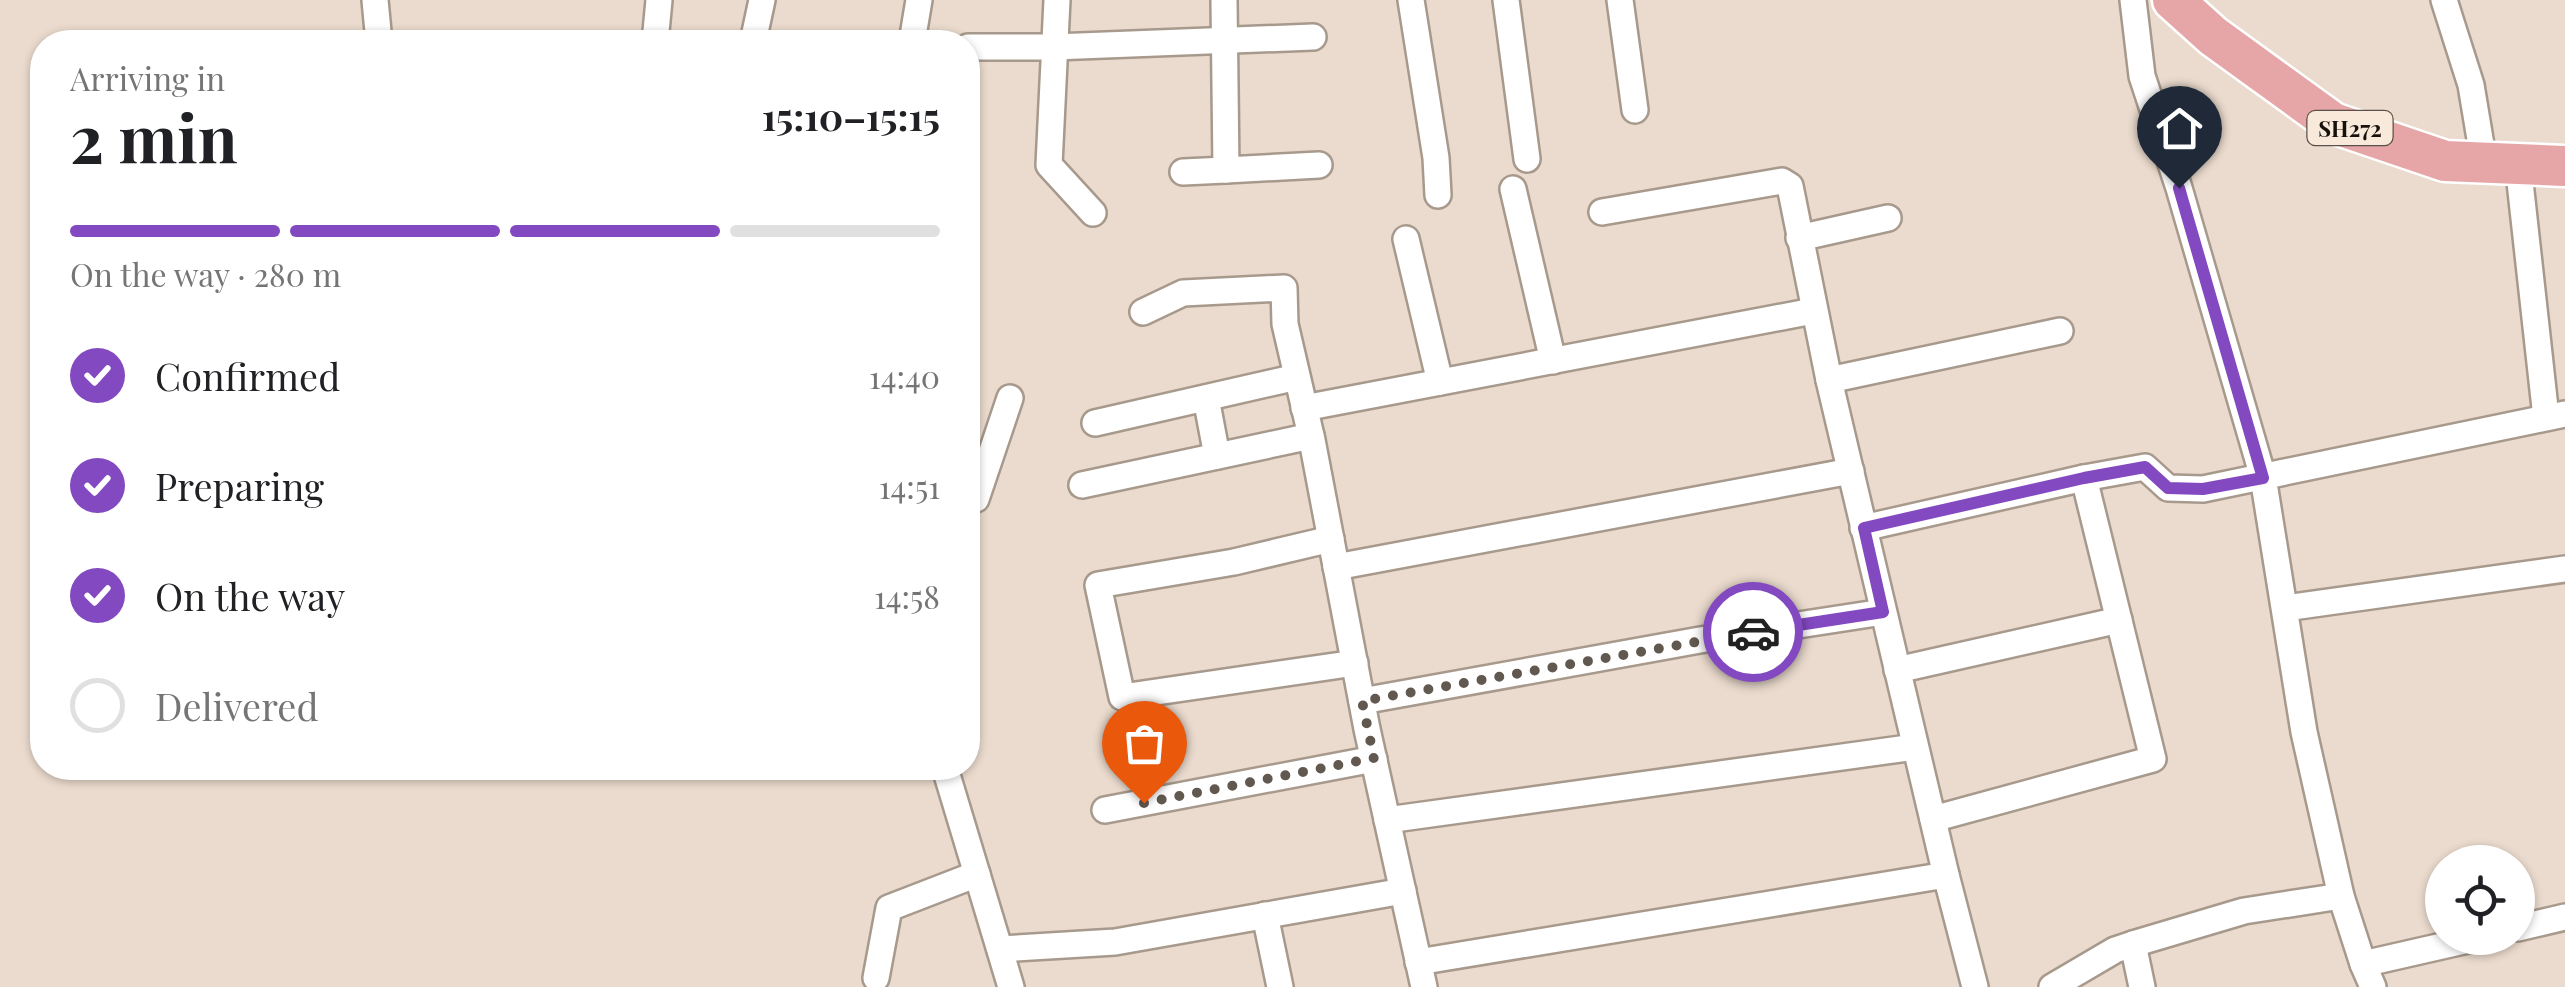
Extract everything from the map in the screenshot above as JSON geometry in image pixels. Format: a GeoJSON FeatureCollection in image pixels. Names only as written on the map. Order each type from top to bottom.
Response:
{"type":"FeatureCollection","features":[{"type":"Feature","properties":{"kind":"main road","name":"SH272"},"geometry":{"type":"LineString","coordinates":[[2173,0],[2213,36],[2333,123],[2445,161],[2565,166]]}},
{"type":"Feature","properties":{"kind":"street"},"geometry":{"type":"LineString","coordinates":[[375,0],[378,30]]}},
{"type":"Feature","properties":{"kind":"street"},"geometry":{"type":"LineString","coordinates":[[656,30],[659,0]]}},
{"type":"Feature","properties":{"kind":"street"},"geometry":{"type":"LineString","coordinates":[[756,30],[762,0]]}},
{"type":"Feature","properties":{"kind":"street"},"geometry":{"type":"LineString","coordinates":[[914,30],[919,0]]}},
{"type":"Feature","properties":{"kind":"street"},"geometry":{"type":"LineString","coordinates":[[1057,0],[1049,166],[1093,213]]}},
{"type":"Feature","properties":{"kind":"street"},"geometry":{"type":"LineString","coordinates":[[1224,0],[1226,170]]}},
{"type":"Feature","properties":{"kind":"street"},"geometry":{"type":"LineString","coordinates":[[1410,0],[1436,158],[1438,195]]}},
{"type":"Feature","properties":{"kind":"street"},"geometry":{"type":"LineString","coordinates":[[1506,0],[1527,158]]}},
{"type":"Feature","properties":{"kind":"street"},"geometry":{"type":"LineString","coordinates":[[1620,0],[1635,110]]}},
{"type":"Feature","properties":{"kind":"street"},"geometry":{"type":"LineString","coordinates":[[2133,0],[2142,76],[2179,188],[2263,478],[2304,732],[2341,896],[2368,976],[2428,955]]}},
{"type":"Feature","properties":{"kind":"street"},"geometry":{"type":"LineString","coordinates":[[1864,528],[2145,467],[2168,488],[2203,489],[2555,416],[2501,163],[2444,0]]}},
{"type":"Feature","properties":{"kind":"street"},"geometry":{"type":"LineString","coordinates":[[980,47],[1313,38]]}},
{"type":"Feature","properties":{"kind":"street"},"geometry":{"type":"LineString","coordinates":[[1183,172],[1320,165]]}},
{"type":"Feature","properties":{"kind":"street"},"geometry":{"type":"LineString","coordinates":[[1602,212],[1782,181],[1790,186],[1813,311],[1974,987]]}},
{"type":"Feature","properties":{"kind":"street"},"geometry":{"type":"LineString","coordinates":[[1513,189],[1554,361]]}},
{"type":"Feature","properties":{"kind":"street"},"geometry":{"type":"LineString","coordinates":[[1799,238],[1888,218]]}},
{"type":"Feature","properties":{"kind":"street"},"geometry":{"type":"LineString","coordinates":[[1406,240],[1440,382]]}},
{"type":"Feature","properties":{"kind":"street"},"geometry":{"type":"LineString","coordinates":[[1144,312],[1183,293],[1284,288],[1285,324],[1421,974],[1946,875]]}},
{"type":"Feature","properties":{"kind":"street"},"geometry":{"type":"LineString","coordinates":[[1304,408],[1813,311]]}},
{"type":"Feature","properties":{"kind":"street"},"geometry":{"type":"LineString","coordinates":[[1829,380],[2060,330]]}},
{"type":"Feature","properties":{"kind":"street"},"geometry":{"type":"LineString","coordinates":[[1095,423],[1297,377]]}},
{"type":"Feature","properties":{"kind":"street"},"geometry":{"type":"LineString","coordinates":[[980,487],[1010,398]]}},
{"type":"Feature","properties":{"kind":"street"},"geometry":{"type":"LineString","coordinates":[[1206,398],[1217,456]]}},
{"type":"Feature","properties":{"kind":"street"},"geometry":{"type":"LineString","coordinates":[[1082,485],[1310,436]]}},
{"type":"Feature","properties":{"kind":"street"},"geometry":{"type":"LineString","coordinates":[[1336,567],[1850,471]]}},
{"type":"Feature","properties":{"kind":"street"},"geometry":{"type":"LineString","coordinates":[[1933,819],[2153,759],[2084,478]]}},
{"type":"Feature","properties":{"kind":"street"},"geometry":{"type":"LineString","coordinates":[[1330,539],[1234,562],[1098,585],[1122,697],[1355,663]]}},
{"type":"Feature","properties":{"kind":"street"},"geometry":{"type":"LineString","coordinates":[[2284,608],[2565,569]]}},
{"type":"Feature","properties":{"kind":"street"},"geometry":{"type":"LineString","coordinates":[[1362,701],[1700,640],[1883,612]]}},
{"type":"Feature","properties":{"kind":"street"},"geometry":{"type":"LineString","coordinates":[[1897,670],[2119,620]]}},
{"type":"Feature","properties":{"kind":"street"},"geometry":{"type":"LineString","coordinates":[[1387,820],[1915,746]]}},
{"type":"Feature","properties":{"kind":"street"},"geometry":{"type":"LineString","coordinates":[[1105,810],[1374,758]]}},
{"type":"Feature","properties":{"kind":"street"},"geometry":{"type":"LineString","coordinates":[[949,780],[1011,987]]}},
{"type":"Feature","properties":{"kind":"street"},"geometry":{"type":"LineString","coordinates":[[876,978],[889,908],[977,874]]}},
{"type":"Feature","properties":{"kind":"street"},"geometry":{"type":"LineString","coordinates":[[1000,949],[1115,942],[1402,890]]}},
{"type":"Feature","properties":{"kind":"street"},"geometry":{"type":"LineString","coordinates":[[2052,987],[2115,950],[2133,944],[2244,910],[2341,896]]}},
{"type":"Feature","properties":{"kind":"street"},"geometry":{"type":"LineString","coordinates":[[1265,915],[1280,987]]}},
{"type":"Feature","properties":{"kind":"street"},"geometry":{"type":"LineString","coordinates":[[2535,924],[2565,917]]}},
{"type":"Feature","properties":{"kind":"street"},"geometry":{"type":"LineString","coordinates":[[2133,944],[2142,987]]}},
{"type":"Feature","properties":{"kind":"way so far"},"geometry":{"type":"LineString","coordinates":[[1144,803],[1374,758],[1362,701],[1753,632]]}},
{"type":"Feature","properties":{"kind":"route"},"geometry":{"type":"LineString","coordinates":[[1753,632],[1883,612],[1864,528],[2145,467],[2168,488],[2203,489],[2263,478],[2179,188]]}}]}
